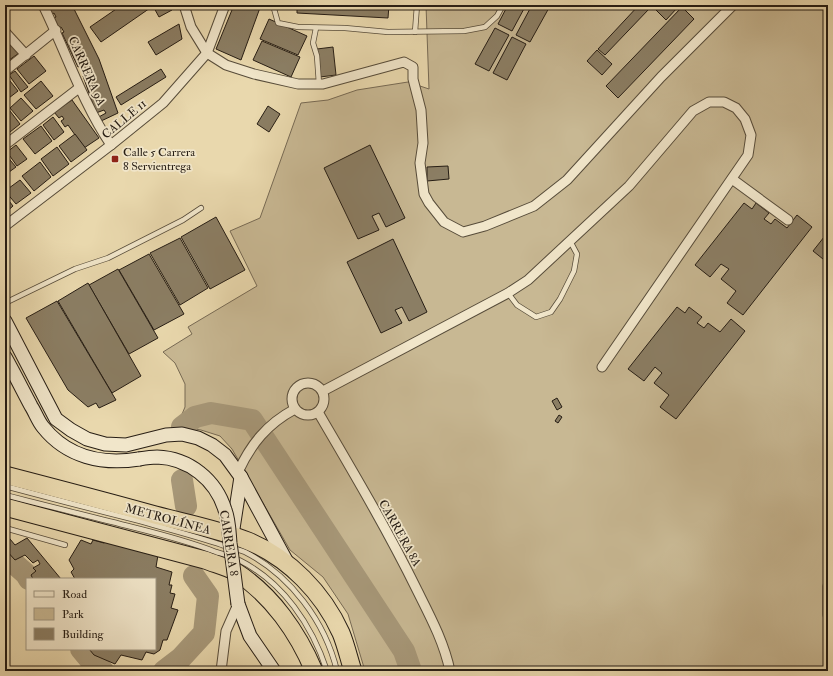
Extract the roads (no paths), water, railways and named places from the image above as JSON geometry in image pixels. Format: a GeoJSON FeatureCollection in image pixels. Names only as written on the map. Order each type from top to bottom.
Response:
{"type":"FeatureCollection","features":[{"type":"Feature","properties":{"kind":"highway"},"geometry":{"type":"LineString","coordinates":[[5,475],[208,534],[232,535],[258,546],[289,565],[307,582],[326,606],[341,634],[353,667]]}},
{"type":"Feature","properties":{"kind":"highway"},"geometry":{"type":"LineString","coordinates":[[5,507],[169,543],[205,554],[235,571],[263,594],[292,629],[306,652],[314,671]]}},
{"type":"Feature","properties":{"kind":"main road"},"geometry":{"type":"LineString","coordinates":[[5,321],[56,418],[71,430],[87,439],[105,444],[126,445]]}},
{"type":"Feature","properties":{"kind":"main road","name":"CARRERA 8"},"geometry":{"type":"LineString","coordinates":[[5,357],[42,426],[60,444],[76,453],[90,458],[106,461],[157,457],[171,459],[184,463],[200,473],[213,486],[219,495],[227,518],[238,604],[250,636],[274,671]]}},
{"type":"Feature","properties":{"kind":"main road"},"geometry":{"type":"LineString","coordinates":[[76,453],[126,445],[166,435],[182,434],[198,438],[225,455],[238,473],[289,565]]}},
{"type":"Feature","properties":{"kind":"main road","name":"CARRERA 8"},"geometry":{"type":"LineString","coordinates":[[232,535],[238,473]]}},
{"type":"Feature","properties":{"kind":"street","name":"CARRERA 9A"},"geometry":{"type":"LineString","coordinates":[[43,5],[56,30],[80,88],[98,125],[111,145]]}},
{"type":"Feature","properties":{"kind":"street"},"geometry":{"type":"LineString","coordinates":[[184,5],[190,27],[207,54],[226,65],[254,74],[298,84],[319,84],[404,62],[413,67],[413,79],[421,110],[423,143],[420,163],[424,194],[429,204],[444,222],[463,232],[485,226],[534,206],[567,180],[661,77],[733,5]]}},
{"type":"Feature","properties":{"kind":"street","name":"CALLE 11"},"geometry":{"type":"LineString","coordinates":[[5,226],[163,103],[207,54],[225,5]]}},
{"type":"Feature","properties":{"kind":"street"},"geometry":{"type":"LineString","coordinates":[[5,72],[56,30]]}},
{"type":"Feature","properties":{"kind":"street"},"geometry":{"type":"LineString","coordinates":[[5,32],[26,55]]}},
{"type":"Feature","properties":{"kind":"street"},"geometry":{"type":"LineString","coordinates":[[5,145],[80,88]]}},
{"type":"Feature","properties":{"kind":"street"},"geometry":{"type":"LineString","coordinates":[[322,391],[508,293],[528,280],[629,186],[693,111],[708,102],[724,102],[736,108],[745,119],[751,135],[748,155],[602,368]]}},
{"type":"Feature","properties":{"kind":"street"},"geometry":{"type":"LineString","coordinates":[[732,178],[788,220]]}},
{"type":"Feature","properties":{"kind":"street"},"geometry":{"type":"LineString","coordinates":[[304,383],[315,384],[322,391],[324,402],[322,408],[318,412],[309,415],[295,409],[292,399],[295,389],[299,385],[304,383]]}},
{"type":"Feature","properties":{"kind":"street"},"geometry":{"type":"LineString","coordinates":[[238,473],[246,454],[270,425],[295,409]]}},
{"type":"Feature","properties":{"kind":"street","name":"CARRERA 8A"},"geometry":{"type":"LineString","coordinates":[[318,412],[404,565],[438,634],[448,659],[450,671]]}},
{"type":"Feature","properties":{"kind":"street"},"geometry":{"type":"LineString","coordinates":[[828,586],[828,615]]}},
{"type":"Feature","properties":{"kind":"street"},"geometry":{"type":"LineString","coordinates":[[220,671],[226,631],[238,604]]}},
{"type":"Feature","properties":{"kind":"lane"},"geometry":{"type":"LineString","coordinates":[[273,5],[278,22],[298,27],[345,28],[388,32],[464,31],[485,26],[497,16],[503,5]]}},
{"type":"Feature","properties":{"kind":"lane"},"geometry":{"type":"LineString","coordinates":[[415,32],[417,5]]}},
{"type":"Feature","properties":{"kind":"lane"},"geometry":{"type":"LineString","coordinates":[[316,28],[313,43],[317,56],[319,84]]}},
{"type":"Feature","properties":{"kind":"lane"},"geometry":{"type":"LineString","coordinates":[[5,303],[75,269],[108,258],[183,220],[201,208]]}},
{"type":"Feature","properties":{"kind":"lane"},"geometry":{"type":"LineString","coordinates":[[508,293],[517,305],[536,318],[551,312],[560,299],[574,270],[576,254],[570,241]]}},
{"type":"Feature","properties":{"kind":"lane","name":"METROLÍNEA"},"geometry":{"type":"LineString","coordinates":[[5,486],[172,524]]}},
{"type":"Feature","properties":{"kind":"lane","name":"METROLÍNEA"},"geometry":{"type":"LineString","coordinates":[[5,495],[169,543]]}},
{"type":"Feature","properties":{"kind":"lane"},"geometry":{"type":"LineString","coordinates":[[5,528],[65,545]]}},
{"type":"Feature","properties":{"kind":"lane","name":"METROLÍNEA"},"geometry":{"type":"LineString","coordinates":[[208,534],[266,565],[290,587],[316,619],[327,641],[337,671]]}},
{"type":"Feature","properties":{"kind":"lane","name":"METROLÍNEA"},"geometry":{"type":"LineString","coordinates":[[205,554],[238,560],[252,568],[273,584],[290,601],[301,616],[313,636],[327,671]]}},
{"type":"Feature","properties":{"kind":"waterway"},"geometry":{"type":"LineString","coordinates":[[182,427],[195,417],[211,413],[252,420],[404,651],[411,671]]}},
{"type":"Feature","properties":{"kind":"waterway"},"geometry":{"type":"LineString","coordinates":[[182,480],[186,506]]}},
{"type":"Feature","properties":{"kind":"waterway"},"geometry":{"type":"LineString","coordinates":[[5,558],[8,558],[28,578]]}},
{"type":"Feature","properties":{"kind":"waterway"},"geometry":{"type":"LineString","coordinates":[[164,671],[181,658],[204,633],[208,596],[194,576]]}},
{"type":"Feature","properties":{"kind":"waterway"},"geometry":{"type":"LineString","coordinates":[[82,650],[91,661],[103,671]]}},
{"type":"Feature","properties":{"kind":"place","name":"Calle 5 Carrera 8 Servientrega"},"geometry":{"type":"Point","coordinates":[115,159]}}]}
